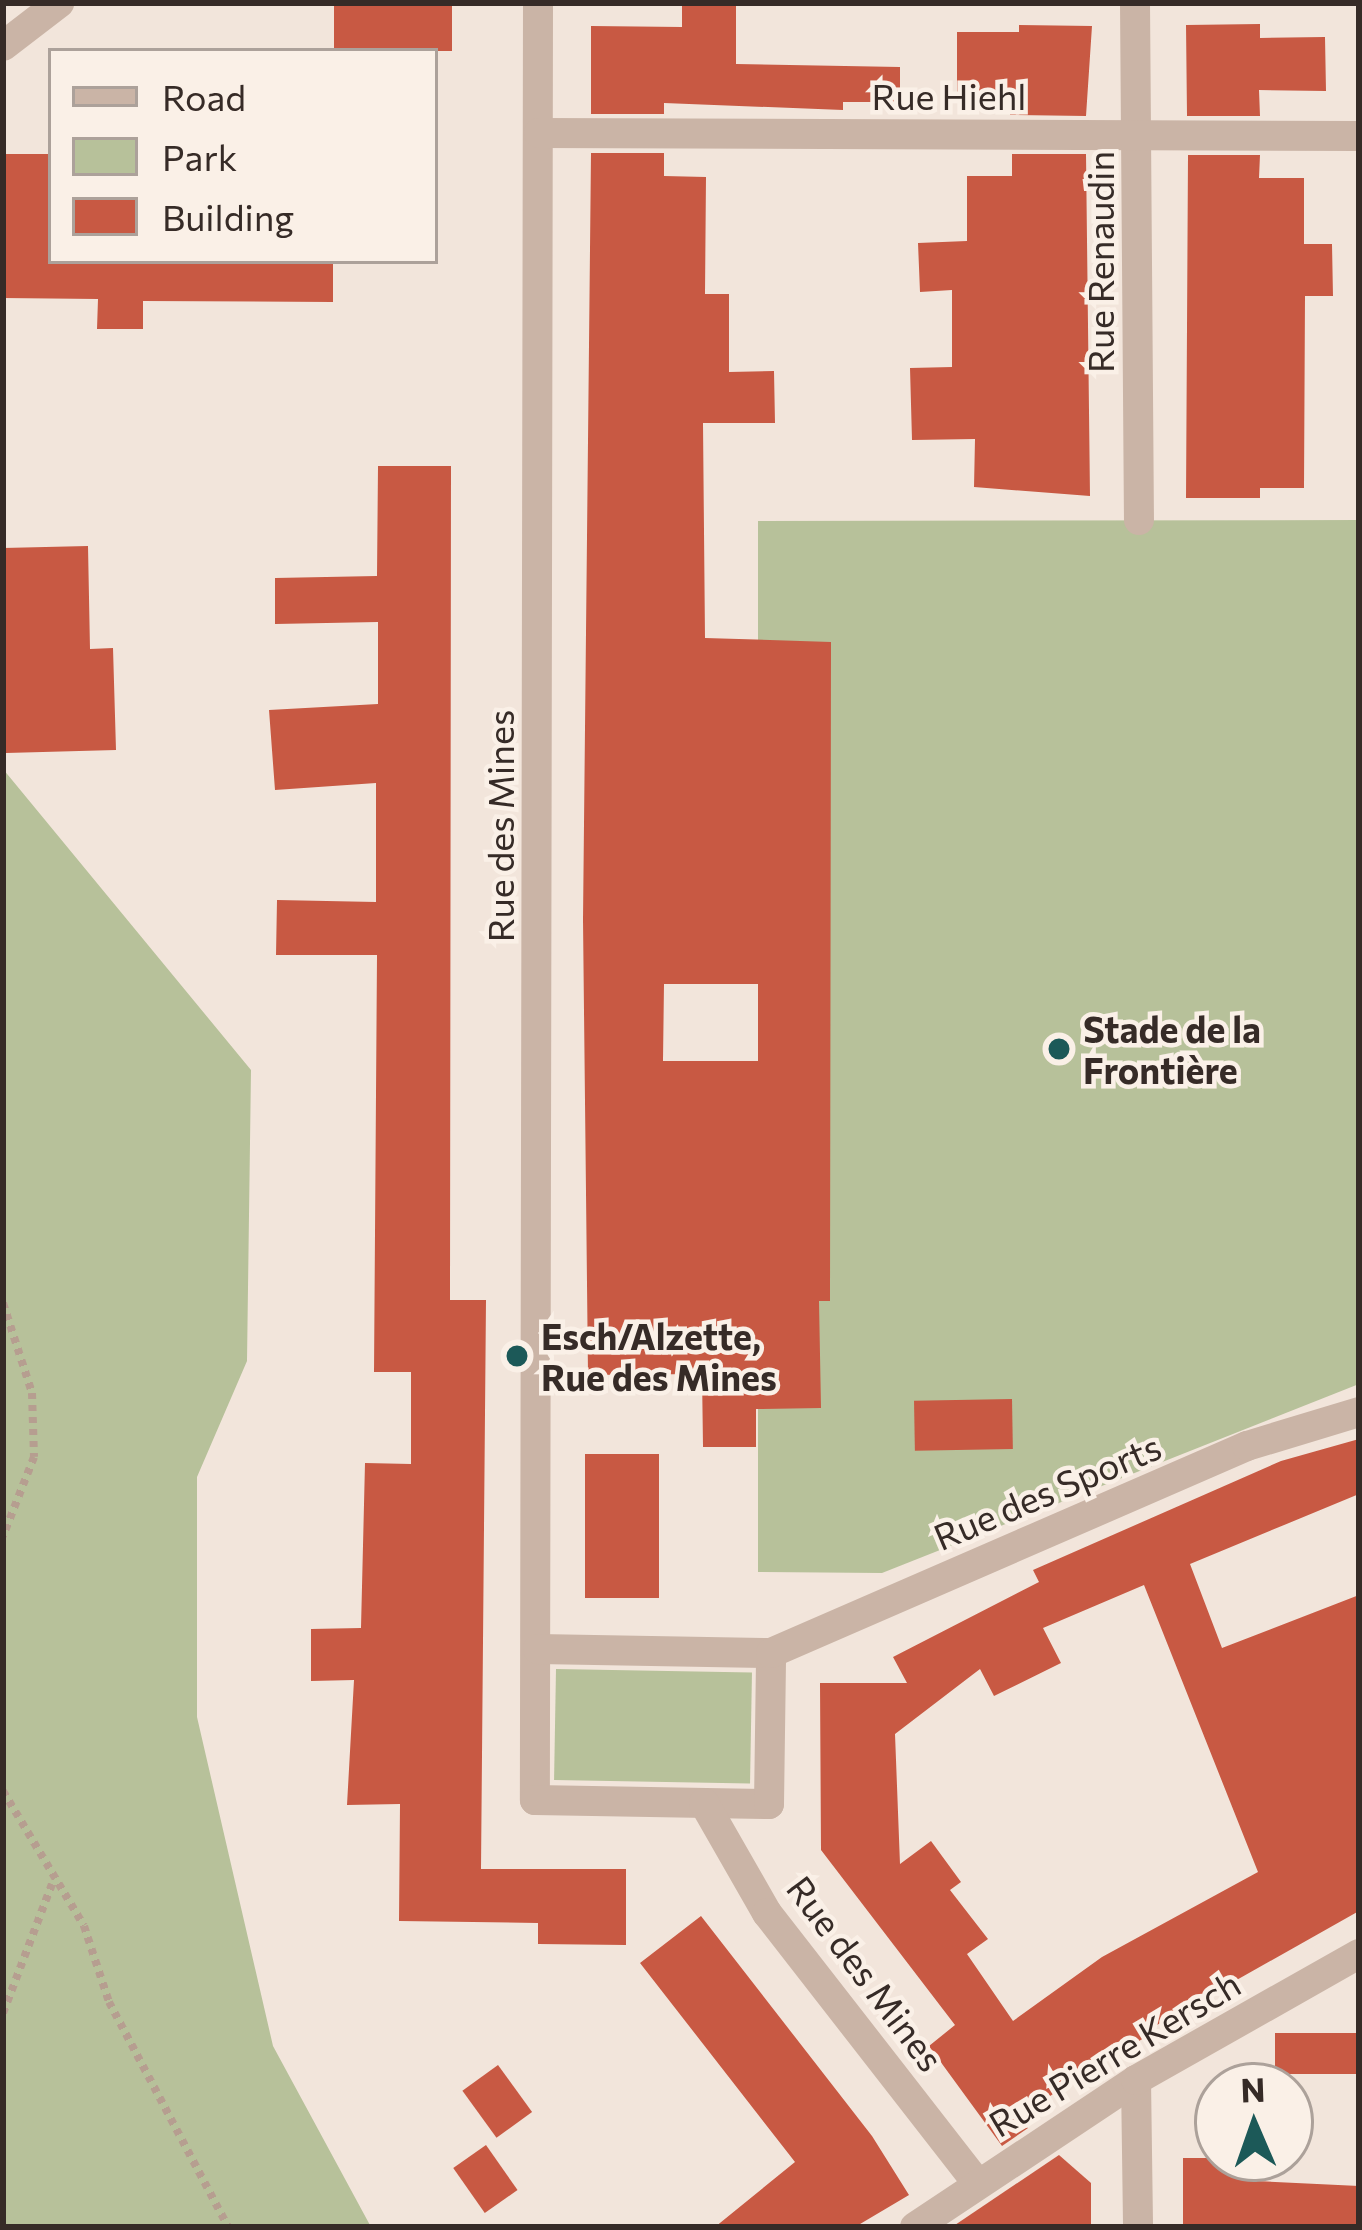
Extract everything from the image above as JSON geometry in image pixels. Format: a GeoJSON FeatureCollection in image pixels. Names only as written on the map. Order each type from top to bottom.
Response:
{"type":"FeatureCollection","features":[{"type":"Feature","properties":{"kind":"street"},"geometry":{"type":"LineString","coordinates":[[3,46],[59,3]]}},
{"type":"Feature","properties":{"kind":"street","name":"Rue des Mines"},"geometry":{"type":"LineString","coordinates":[[538,3],[535,1800],[704,1803],[767,1912],[977,2183]]}},
{"type":"Feature","properties":{"kind":"street","name":"Rue Renaudin"},"geometry":{"type":"LineString","coordinates":[[1135,3],[1138,520]]}},
{"type":"Feature","properties":{"kind":"street","name":"Rue Hiehl"},"geometry":{"type":"LineString","coordinates":[[539,133],[1359,136]]}},
{"type":"Feature","properties":{"kind":"street","name":"Rue des Sports"},"geometry":{"type":"LineString","coordinates":[[771,1653],[1247,1446],[1359,1412]]}},
{"type":"Feature","properties":{"kind":"street"},"geometry":{"type":"LineString","coordinates":[[538,1649],[771,1653],[769,1804],[704,1803]]}},
{"type":"Feature","properties":{"kind":"street","name":"Rue Pierre Kersch"},"geometry":{"type":"LineString","coordinates":[[915,2227],[1136,2080],[1359,1954]]}},
{"type":"Feature","properties":{"kind":"street"},"geometry":{"type":"LineString","coordinates":[[1136,2080],[1138,2227]]}},
{"type":"Feature","properties":{"kind":"path"},"geometry":{"type":"LineString","coordinates":[[3,1304],[32,1393],[34,1457],[3,1536]]}},
{"type":"Feature","properties":{"kind":"path"},"geometry":{"type":"LineString","coordinates":[[3,1791],[53,1882],[84,1926],[110,2002],[228,2227]]}},
{"type":"Feature","properties":{"kind":"path"},"geometry":{"type":"LineString","coordinates":[[3,2013],[53,1882]]}},
{"type":"Feature","properties":{"kind":"green space","name":"Stade de la Frontière"},"geometry":{"type":"Polygon","coordinates":[[[1359,520],[1359,1384],[882,1573],[758,1572],[758,521],[1359,520]]]}},
{"type":"Feature","properties":{"kind":"green space"},"geometry":{"type":"Polygon","coordinates":[[[3,769],[251,1070],[247,1361],[197,1477],[197,1717],[273,2046],[371,2227],[3,2227],[3,769]]]}},
{"type":"Feature","properties":{"kind":"green space"},"geometry":{"type":"Polygon","coordinates":[[[556,1669],[752,1672],[750,1783],[554,1780],[556,1669]]]}},
{"type":"Feature","properties":{"kind":"building"},"geometry":{"type":"Polygon","coordinates":[[[334,3],[452,3],[452,51],[334,48],[334,3]]]}},
{"type":"Feature","properties":{"kind":"building"},"geometry":{"type":"Polygon","coordinates":[[[682,3],[736,3],[736,64],[900,67],[900,102],[843,102],[843,110],[664,103],[664,114],[591,114],[591,26],[682,27],[682,3]]]}},
{"type":"Feature","properties":{"kind":"building"},"geometry":{"type":"Polygon","coordinates":[[[1260,24],[1260,38],[1325,37],[1326,91],[1259,90],[1260,116],[1187,116],[1186,25],[1260,24]]]}},
{"type":"Feature","properties":{"kind":"building"},"geometry":{"type":"Polygon","coordinates":[[[1019,25],[1092,26],[1086,116],[1010,115],[1010,98],[957,98],[957,32],[1019,32],[1019,25]]]}},
{"type":"Feature","properties":{"kind":"building"},"geometry":{"type":"Polygon","coordinates":[[[591,153],[664,153],[664,176],[706,177],[705,294],[729,294],[729,372],[774,371],[775,423],[703,423],[705,638],[831,642],[830,1301],[819,1301],[821,1408],[756,1409],[756,1447],[703,1447],[702,1374],[588,1375],[583,920],[591,153]],[[664,984],[663,1061],[758,1061],[758,984],[664,984]]]}},
{"type":"Feature","properties":{"kind":"building"},"geometry":{"type":"Polygon","coordinates":[[[3,154],[48,154],[48,264],[333,264],[333,302],[143,301],[143,329],[97,329],[98,299],[3,298],[3,154]]]}},
{"type":"Feature","properties":{"kind":"building"},"geometry":{"type":"Polygon","coordinates":[[[1012,154],[1086,154],[1090,496],[974,487],[975,439],[912,440],[910,368],[952,367],[952,290],[920,292],[918,243],[967,241],[967,176],[1012,176],[1012,154]]]}},
{"type":"Feature","properties":{"kind":"building"},"geometry":{"type":"Polygon","coordinates":[[[1188,155],[1260,155],[1259,178],[1304,178],[1304,244],[1332,244],[1333,296],[1305,296],[1304,488],[1260,488],[1260,498],[1186,498],[1188,155]]]}},
{"type":"Feature","properties":{"kind":"building"},"geometry":{"type":"Polygon","coordinates":[[[378,466],[451,466],[450,1300],[486,1300],[481,1869],[626,1869],[626,1945],[538,1944],[538,1923],[399,1921],[400,1804],[347,1805],[354,1680],[311,1681],[311,1629],[361,1628],[365,1463],[411,1464],[411,1372],[374,1372],[377,955],[276,955],[277,900],[376,902],[376,783],[275,790],[269,710],[378,704],[378,622],[275,624],[275,578],[377,576],[378,466]]]}},
{"type":"Feature","properties":{"kind":"building"},"geometry":{"type":"Polygon","coordinates":[[[88,546],[90,649],[113,648],[116,750],[6,753],[3,548],[88,546]]]}},
{"type":"Feature","properties":{"kind":"building"},"geometry":{"type":"Polygon","coordinates":[[[1012,1399],[1013,1449],[915,1451],[914,1401],[1012,1399]]]}},
{"type":"Feature","properties":{"kind":"building"},"geometry":{"type":"Polygon","coordinates":[[[1359,1439],[1359,1494],[1190,1564],[1222,1648],[1359,1595],[1359,1911],[1141,2034],[1152,2033],[1016,2117],[1028,2128],[1002,2146],[929,2046],[955,2025],[821,1850],[820,1683],[907,1683],[893,1657],[1039,1582],[1033,1570],[1281,1461],[1359,1439]],[[1144,1585],[1043,1628],[1061,1663],[994,1696],[980,1669],[895,1734],[900,1864],[931,1841],[961,1882],[950,1890],[988,1939],[967,1954],[1013,2021],[1102,1957],[1258,1872],[1144,1585]]]}},
{"type":"Feature","properties":{"kind":"building"},"geometry":{"type":"Polygon","coordinates":[[[585,1454],[659,1454],[659,1598],[585,1598],[585,1454]]]}},
{"type":"Feature","properties":{"kind":"building"},"geometry":{"type":"Polygon","coordinates":[[[701,1916],[872,2136],[909,2195],[855,2227],[715,2227],[795,2162],[640,1963],[701,1916]]]}},
{"type":"Feature","properties":{"kind":"building"},"geometry":{"type":"Polygon","coordinates":[[[1275,2033],[1359,2033],[1359,2074],[1314,2074],[1314,2062],[1275,2062],[1275,2033]]]}},
{"type":"Feature","properties":{"kind":"building"},"geometry":{"type":"Polygon","coordinates":[[[498,2065],[532,2112],[496,2138],[462,2091],[498,2065]]]}},
{"type":"Feature","properties":{"kind":"building"},"geometry":{"type":"Polygon","coordinates":[[[486,2145],[518,2190],[485,2213],[453,2168],[486,2145]]]}},
{"type":"Feature","properties":{"kind":"building"},"geometry":{"type":"Polygon","coordinates":[[[1059,2155],[1091,2183],[1091,2227],[952,2227],[1059,2155]]]}},
{"type":"Feature","properties":{"kind":"building"},"geometry":{"type":"Polygon","coordinates":[[[1183,2158],[1194,2158],[1194,2182],[1359,2186],[1359,2227],[1183,2227],[1183,2158]]]}},
{"type":"Feature","properties":{"kind":"place","name":"Stade de la Frontière"},"geometry":{"type":"Point","coordinates":[1059,1049]}},
{"type":"Feature","properties":{"kind":"place","name":"Esch/Alzette, Rue des Mines"},"geometry":{"type":"Point","coordinates":[517,1356]}}]}
